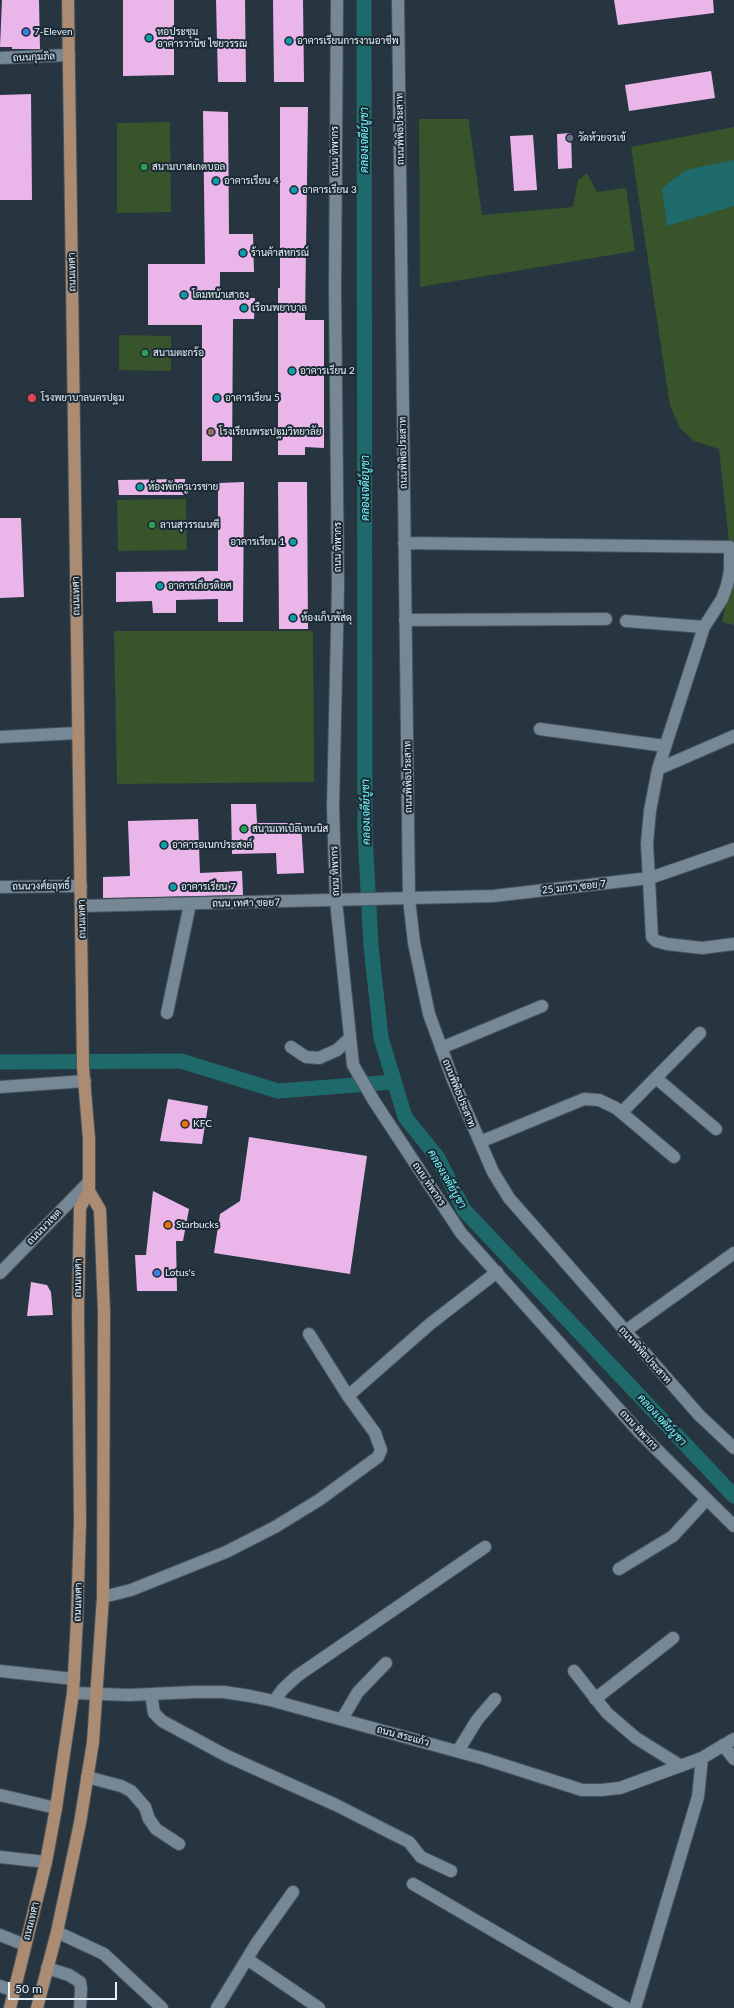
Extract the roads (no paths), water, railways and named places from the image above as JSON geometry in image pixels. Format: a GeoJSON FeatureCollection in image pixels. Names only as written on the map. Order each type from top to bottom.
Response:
{"type":"FeatureCollection","features":[{"type":"Feature","properties":{"kind":"main road","name":"ถนนเทศา"},"geometry":{"type":"LineString","coordinates":[[10,2008],[46,1862],[56,1808],[73,1693],[80,1522],[78,1311],[80,1208],[89,1186],[89,1140],[83,1067],[82,906],[78,733],[68,0]]}},
{"type":"Feature","properties":{"kind":"main road"},"geometry":{"type":"LineString","coordinates":[[37,2008],[57,1932],[80,1824],[92,1742],[103,1597],[104,1312],[100,1210],[89,1186]]}},
{"type":"Feature","properties":{"kind":"street","name":"ถนนพิพิธประสาท"},"geometry":{"type":"LineString","coordinates":[[398,0],[409,899],[414,943],[428,1014],[493,1172],[509,1198],[624,1332],[699,1415],[734,1448]]}},
{"type":"Feature","properties":{"kind":"street","name":"ถนน ทิพากร"},"geometry":{"type":"LineString","coordinates":[[337,2],[335,289],[338,586],[334,807],[336,901],[352,1057],[356,1071],[374,1101],[461,1233],[640,1433],[734,1526]]}},
{"type":"Feature","properties":{"kind":"street","name":"ถนนกุมภิล"},"geometry":{"type":"LineString","coordinates":[[0,58],[69,55]]}},
{"type":"Feature","properties":{"kind":"street"},"geometry":{"type":"LineString","coordinates":[[404,543],[730,547],[730,571],[728,585],[722,599],[704,627],[658,769],[650,811],[647,843],[652,937],[656,941],[702,948],[734,944]]}},
{"type":"Feature","properties":{"kind":"street"},"geometry":{"type":"LineString","coordinates":[[405,620],[606,619]]}},
{"type":"Feature","properties":{"kind":"street"},"geometry":{"type":"LineString","coordinates":[[626,621],[704,627]]}},
{"type":"Feature","properties":{"kind":"street"},"geometry":{"type":"LineString","coordinates":[[540,729],[665,746]]}},
{"type":"Feature","properties":{"kind":"street"},"geometry":{"type":"LineString","coordinates":[[0,737],[78,733]]}},
{"type":"Feature","properties":{"kind":"street"},"geometry":{"type":"LineString","coordinates":[[658,769],[734,736]]}},
{"type":"Feature","properties":{"kind":"street","name":"25 มกรา ซอย 7"},"geometry":{"type":"LineString","coordinates":[[409,899],[493,896],[650,878],[734,849]]}},
{"type":"Feature","properties":{"kind":"street","name":"ถนนวงศ์ยฤทธิ์"},"geometry":{"type":"LineString","coordinates":[[0,887],[81,886]]}},
{"type":"Feature","properties":{"kind":"street","name":"ถนน เทศา ซอย7"},"geometry":{"type":"LineString","coordinates":[[82,906],[409,899]]}},
{"type":"Feature","properties":{"kind":"street"},"geometry":{"type":"LineString","coordinates":[[168,1013],[190,904]]}},
{"type":"Feature","properties":{"kind":"street"},"geometry":{"type":"LineString","coordinates":[[441,1048],[542,1006]]}},
{"type":"Feature","properties":{"kind":"street"},"geometry":{"type":"LineString","coordinates":[[622,1112],[700,1033]]}},
{"type":"Feature","properties":{"kind":"street"},"geometry":{"type":"LineString","coordinates":[[291,1047],[306,1057],[319,1058],[337,1050],[350,1038]]}},
{"type":"Feature","properties":{"kind":"street"},"geometry":{"type":"LineString","coordinates":[[656,1078],[716,1129]]}},
{"type":"Feature","properties":{"kind":"street"},"geometry":{"type":"LineString","coordinates":[[0,1087],[85,1081]]}},
{"type":"Feature","properties":{"kind":"street"},"geometry":{"type":"LineString","coordinates":[[480,1142],[584,1099],[599,1100],[622,1112],[674,1157]]}},
{"type":"Feature","properties":{"kind":"street","name":"ถนนนวเขต"},"geometry":{"type":"LineString","coordinates":[[0,1273],[89,1186]]}},
{"type":"Feature","properties":{"kind":"street"},"geometry":{"type":"LineString","coordinates":[[624,1332],[734,1253]]}},
{"type":"Feature","properties":{"kind":"street"},"geometry":{"type":"LineString","coordinates":[[348,1396],[430,1324],[497,1272]]}},
{"type":"Feature","properties":{"kind":"street"},"geometry":{"type":"LineString","coordinates":[[103,1597],[131,1590],[226,1552],[275,1526],[319,1500],[378,1457],[381,1450],[375,1433],[348,1396],[309,1334]]}},
{"type":"Feature","properties":{"kind":"street"},"geometry":{"type":"LineString","coordinates":[[619,1569],[673,1536],[707,1499]]}},
{"type":"Feature","properties":{"kind":"street"},"geometry":{"type":"LineString","coordinates":[[274,1701],[283,1689],[297,1676],[485,1547]]}},
{"type":"Feature","properties":{"kind":"street"},"geometry":{"type":"LineString","coordinates":[[595,1699],[673,1638]]}},
{"type":"Feature","properties":{"kind":"street"},"geometry":{"type":"LineString","coordinates":[[342,1719],[358,1692],[386,1663]]}},
{"type":"Feature","properties":{"kind":"street"},"geometry":{"type":"LineString","coordinates":[[0,1671],[74,1679]]}},
{"type":"Feature","properties":{"kind":"street"},"geometry":{"type":"LineString","coordinates":[[574,1671],[607,1713],[636,1738],[681,1766]]}},
{"type":"Feature","properties":{"kind":"street","name":"ถนน สระแก้ว"},"geometry":{"type":"LineString","coordinates":[[73,1693],[152,1694],[224,1692],[274,1701],[458,1751],[582,1790],[620,1788],[702,1758],[734,1739]]}},
{"type":"Feature","properties":{"kind":"street"},"geometry":{"type":"LineString","coordinates":[[152,1694],[154,1713],[162,1721],[227,1756],[336,1804],[409,1842],[421,1857],[451,1871]]}},
{"type":"Feature","properties":{"kind":"street"},"geometry":{"type":"LineString","coordinates":[[458,1751],[477,1720],[495,1699]]}},
{"type":"Feature","properties":{"kind":"street"},"geometry":{"type":"LineString","coordinates":[[723,1745],[734,1759]]}},
{"type":"Feature","properties":{"kind":"street"},"geometry":{"type":"LineString","coordinates":[[635,2008],[690,1828],[698,1797],[702,1758]]}},
{"type":"Feature","properties":{"kind":"street"},"geometry":{"type":"LineString","coordinates":[[87,1777],[121,1786],[131,1791],[145,1807],[149,1819],[156,1829],[179,1844]]}},
{"type":"Feature","properties":{"kind":"street"},"geometry":{"type":"LineString","coordinates":[[0,1795],[56,1808]]}},
{"type":"Feature","properties":{"kind":"street"},"geometry":{"type":"LineString","coordinates":[[0,1857],[46,1862]]}},
{"type":"Feature","properties":{"kind":"street"},"geometry":{"type":"LineString","coordinates":[[413,1884],[626,2008]]}},
{"type":"Feature","properties":{"kind":"street"},"geometry":{"type":"LineString","coordinates":[[217,2008],[247,1959],[293,1892]]}},
{"type":"Feature","properties":{"kind":"street"},"geometry":{"type":"LineString","coordinates":[[57,1932],[104,1954],[162,2008]]}},
{"type":"Feature","properties":{"kind":"street"},"geometry":{"type":"LineString","coordinates":[[0,1936],[25,1945]]}},
{"type":"Feature","properties":{"kind":"street"},"geometry":{"type":"LineString","coordinates":[[247,1959],[319,2008]]}},
{"type":"Feature","properties":{"kind":"street"},"geometry":{"type":"LineString","coordinates":[[47,1968],[69,1975],[80,1982],[80,2008]]}},
{"type":"Feature","properties":{"kind":"street"},"geometry":{"type":"LineString","coordinates":[[0,1986],[14,1991]]}},
{"type":"Feature","properties":{"kind":"waterway","name":"คลองเจดีย์บูชา"},"geometry":{"type":"LineString","coordinates":[[364,0],[365,832],[371,946],[381,1038],[405,1117],[438,1158],[464,1210],[734,1496]]}},
{"type":"Feature","properties":{"kind":"waterway"},"geometry":{"type":"LineString","coordinates":[[0,1062],[181,1061],[278,1091],[394,1082]]}},
{"type":"Feature","properties":{"kind":"place","name":"7-Eleven"},"geometry":{"type":"Point","coordinates":[26,32]}},
{"type":"Feature","properties":{"kind":"place","name":"หอประชุม อาคารวานิช ไชยวรรณ"},"geometry":{"type":"Point","coordinates":[149,38]}},
{"type":"Feature","properties":{"kind":"place","name":"อาคารเรียนการงานอาชีพ"},"geometry":{"type":"Point","coordinates":[289,41]}},
{"type":"Feature","properties":{"kind":"place","name":"วัดห้วยจรเข้"},"geometry":{"type":"Point","coordinates":[570,138]}},
{"type":"Feature","properties":{"kind":"place","name":"สนามบาสเกตบอล"},"geometry":{"type":"Point","coordinates":[144,167]}},
{"type":"Feature","properties":{"kind":"place","name":"อาคารเรียน 4"},"geometry":{"type":"Point","coordinates":[216,181]}},
{"type":"Feature","properties":{"kind":"place","name":"อาคารเรียน 3"},"geometry":{"type":"Point","coordinates":[294,190]}},
{"type":"Feature","properties":{"kind":"place","name":"ร้านค้าสหกรณ์"},"geometry":{"type":"Point","coordinates":[243,253]}},
{"type":"Feature","properties":{"kind":"place","name":"โดมหน้าเสาธง"},"geometry":{"type":"Point","coordinates":[184,295]}},
{"type":"Feature","properties":{"kind":"place","name":"เรือนพยาบาล"},"geometry":{"type":"Point","coordinates":[244,308]}},
{"type":"Feature","properties":{"kind":"place","name":"สนามตะกร้อ"},"geometry":{"type":"Point","coordinates":[145,353]}},
{"type":"Feature","properties":{"kind":"place","name":"อาคารเรียน 2"},"geometry":{"type":"Point","coordinates":[292,371]}},
{"type":"Feature","properties":{"kind":"place","name":"โรงพยาบาลนครปฐม"},"geometry":{"type":"Point","coordinates":[32,398]}},
{"type":"Feature","properties":{"kind":"place","name":"อาคารเรียน 5"},"geometry":{"type":"Point","coordinates":[217,398]}},
{"type":"Feature","properties":{"kind":"place","name":"โรงเรียนพระปฐมวิทยาลัย"},"geometry":{"type":"Point","coordinates":[211,432]}},
{"type":"Feature","properties":{"kind":"place","name":"ห้องพักครูเวรชาย"},"geometry":{"type":"Point","coordinates":[140,487]}},
{"type":"Feature","properties":{"kind":"place","name":"ลานสุวรรณนฑี"},"geometry":{"type":"Point","coordinates":[152,525]}},
{"type":"Feature","properties":{"kind":"place","name":"อาคารเรียน 1"},"geometry":{"type":"Point","coordinates":[293,542]}},
{"type":"Feature","properties":{"kind":"place","name":"อาคารเกียรติยศ"},"geometry":{"type":"Point","coordinates":[160,586]}},
{"type":"Feature","properties":{"kind":"place","name":"ห้องเก็บพัสดุ"},"geometry":{"type":"Point","coordinates":[293,618]}},
{"type":"Feature","properties":{"kind":"place","name":"สนามเทเบิลเทนนิส"},"geometry":{"type":"Point","coordinates":[244,829]}},
{"type":"Feature","properties":{"kind":"place","name":"อาคารอเนกประสงค์"},"geometry":{"type":"Point","coordinates":[164,845]}},
{"type":"Feature","properties":{"kind":"place","name":"อาคารเรียน 7"},"geometry":{"type":"Point","coordinates":[173,887]}},
{"type":"Feature","properties":{"kind":"place","name":"KFC"},"geometry":{"type":"Point","coordinates":[185,1124]}},
{"type":"Feature","properties":{"kind":"place","name":"Starbucks"},"geometry":{"type":"Point","coordinates":[168,1225]}},
{"type":"Feature","properties":{"kind":"place","name":"Lotus's"},"geometry":{"type":"Point","coordinates":[157,1273]}}]}
